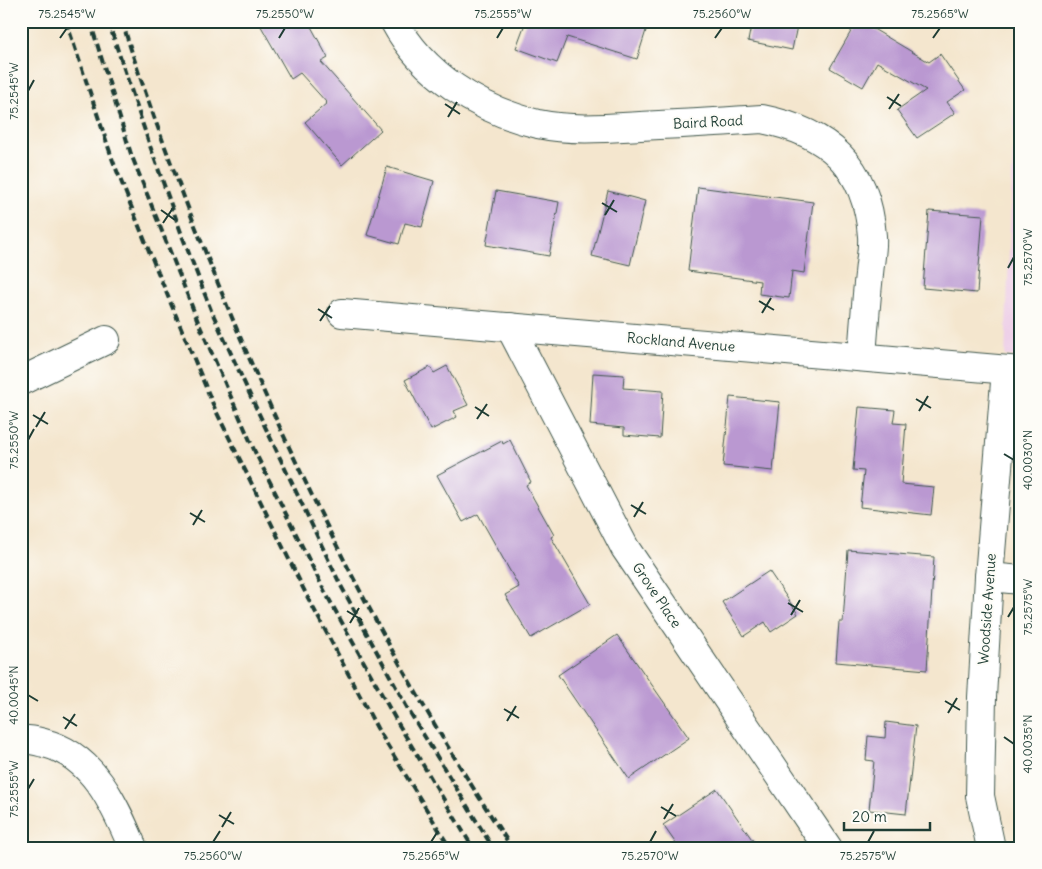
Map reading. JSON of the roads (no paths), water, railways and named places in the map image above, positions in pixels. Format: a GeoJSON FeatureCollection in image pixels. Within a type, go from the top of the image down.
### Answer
{"type":"FeatureCollection","features":[{"type":"Feature","properties":{"kind":"street","name":"Baird Road"},"geometry":{"type":"LineString","coordinates":[[394,21],[402,36],[416,54],[447,82],[482,103],[539,124],[595,128],[762,120],[781,123],[800,130],[836,151],[851,169],[861,188],[868,208],[872,237],[862,357]]}},
{"type":"Feature","properties":{"kind":"street","name":"Rockland Avenue"},"geometry":{"type":"LineString","coordinates":[[342,313],[1014,371]]}},
{"type":"Feature","properties":{"kind":"street","name":"Grove Place"},"geometry":{"type":"LineString","coordinates":[[510,327],[625,548],[828,848]]}},
{"type":"Feature","properties":{"kind":"street"},"geometry":{"type":"LineString","coordinates":[[21,381],[106,340]]}},
{"type":"Feature","properties":{"kind":"street","name":"Woodside Avenue"},"geometry":{"type":"LineString","coordinates":[[991,848],[980,796],[982,698],[989,577],[1014,371]]}},
{"type":"Feature","properties":{"kind":"street"},"geometry":{"type":"LineString","coordinates":[[989,577],[1021,580]]}},
{"type":"Feature","properties":{"kind":"street"},"geometry":{"type":"LineString","coordinates":[[21,740],[28,739],[50,744],[71,753],[86,766],[106,792],[123,823],[133,848]]}},
{"type":"Feature","properties":{"kind":"railway"},"geometry":{"type":"LineString","coordinates":[[66,21],[113,161],[215,409],[307,596],[377,728],[450,848]]}},
{"type":"Feature","properties":{"kind":"railway"},"geometry":{"type":"LineString","coordinates":[[90,21],[131,154],[199,324],[255,452],[325,592],[396,720],[473,848]]}},
{"type":"Feature","properties":{"kind":"railway"},"geometry":{"type":"LineString","coordinates":[[108,21],[183,238],[211,310],[250,395],[340,584],[409,711],[493,848]]}},
{"type":"Feature","properties":{"kind":"railway"},"geometry":{"type":"LineString","coordinates":[[122,21],[161,137],[205,251],[270,406],[305,482],[382,632],[423,705],[512,848]]}}]}
